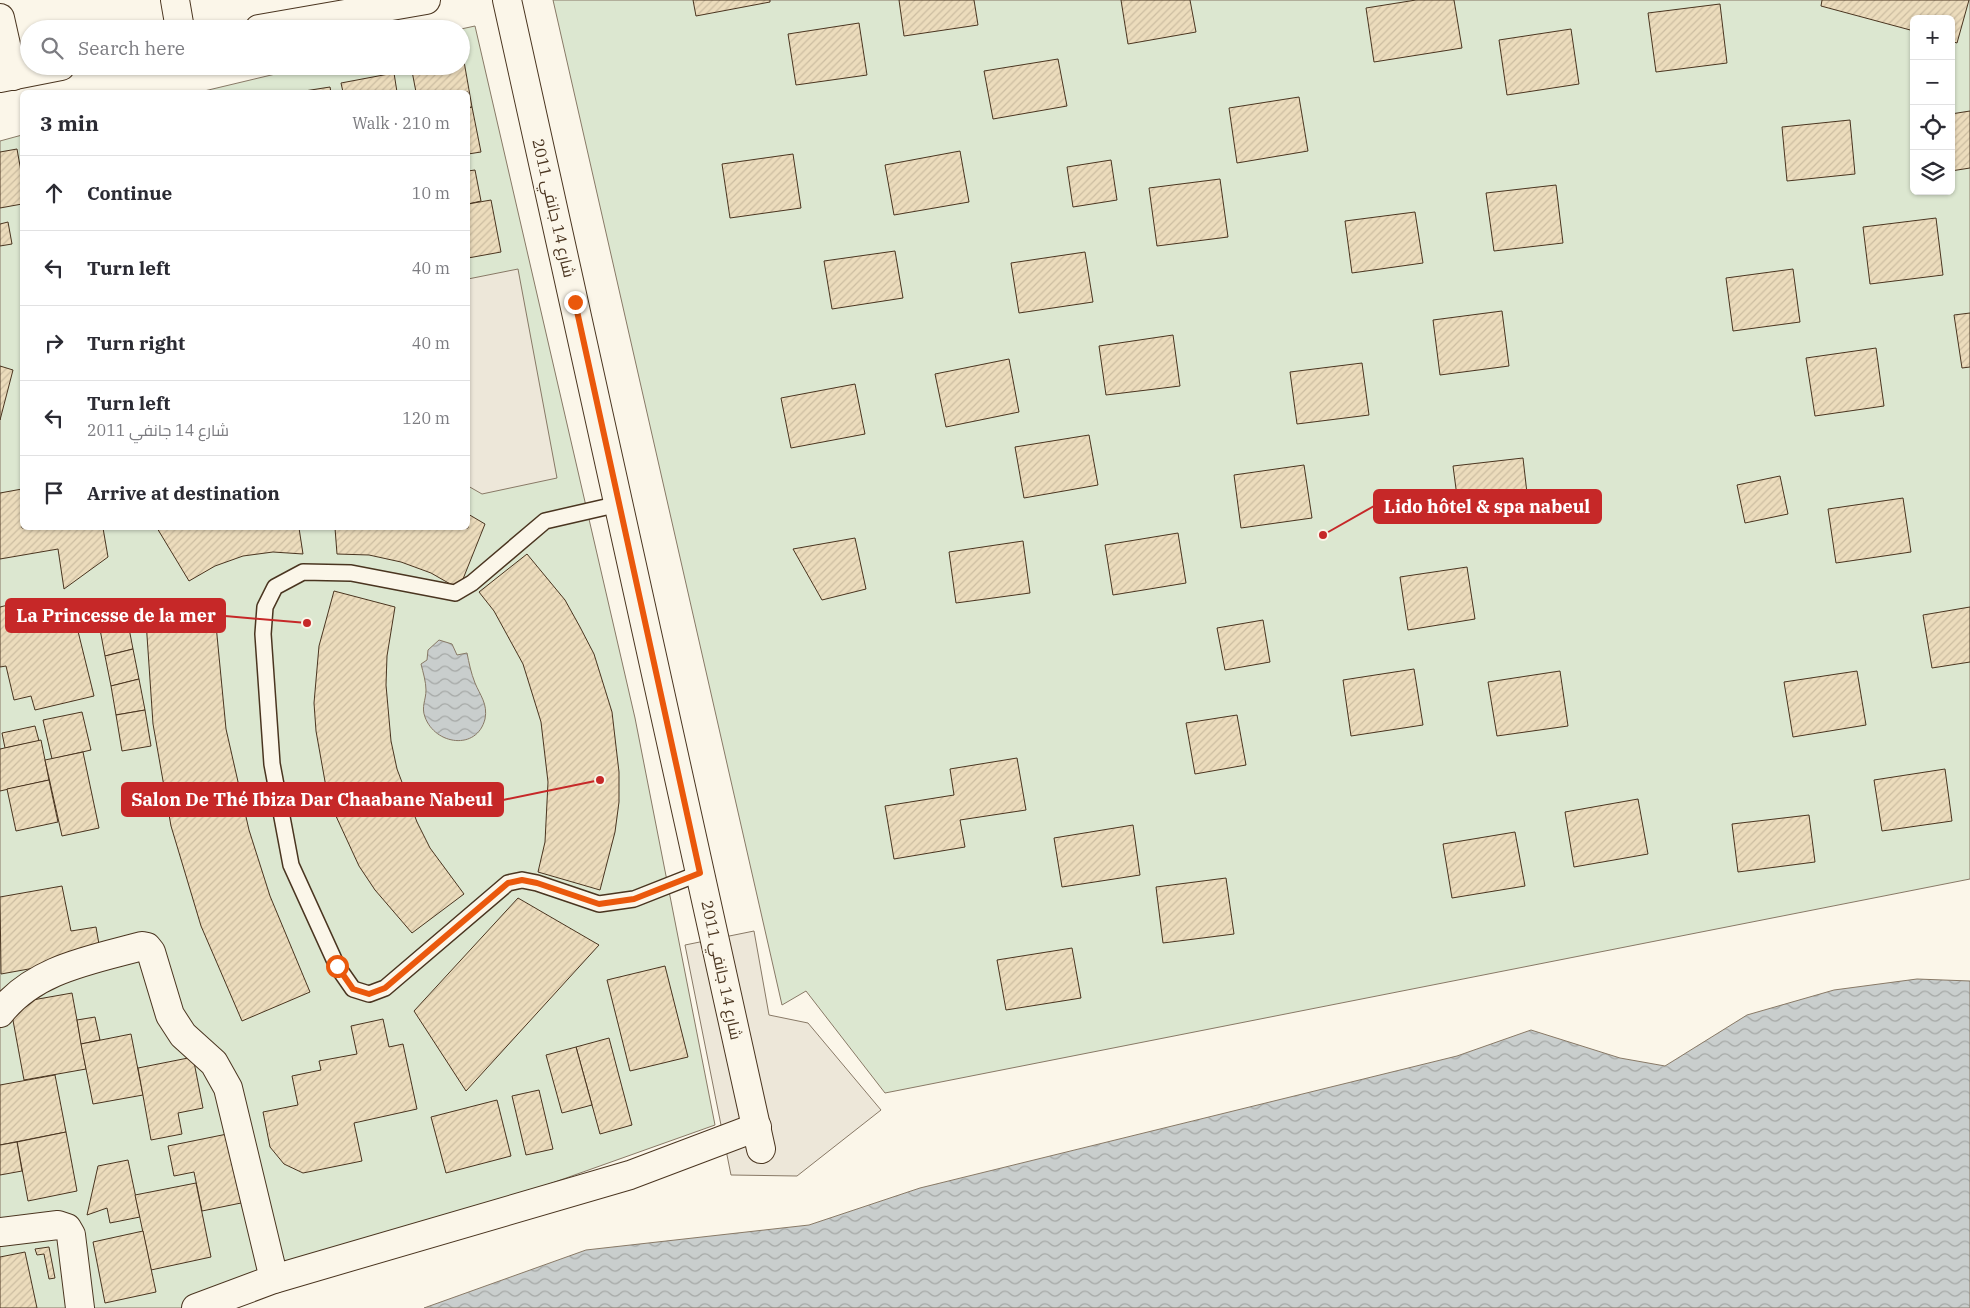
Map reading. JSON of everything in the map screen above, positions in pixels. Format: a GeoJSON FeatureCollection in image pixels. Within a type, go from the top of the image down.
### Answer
{"type":"FeatureCollection","features":[{"type":"Feature","properties":{"kind":"street"},"geometry":{"type":"LineString","coordinates":[[175,0],[178,20]]}},
{"type":"Feature","properties":{"kind":"street"},"geometry":{"type":"LineString","coordinates":[[311,20],[426,0]]}},
{"type":"Feature","properties":{"kind":"street","name":"شارع 14 جانفي 2011"},"geometry":{"type":"LineString","coordinates":[[274,1279],[759,1138],[507,0]]}},
{"type":"Feature","properties":{"kind":"street"},"geometry":{"type":"LineString","coordinates":[[0,18],[6,77],[20,74]]}},
{"type":"Feature","properties":{"kind":"street"},"geometry":{"type":"LineString","coordinates":[[0,1013],[11,999],[32,982],[80,963],[142,946],[147,947],[151,952],[170,1015],[183,1034],[214,1063],[228,1088],[274,1279],[196,1308]]}},
{"type":"Feature","properties":{"kind":"street"},"geometry":{"type":"LineString","coordinates":[[0,1232],[58,1225],[67,1228],[71,1235],[80,1308]]}},
{"type":"Feature","properties":{"kind":"lane"},"geometry":{"type":"LineString","coordinates":[[619,504],[546,521],[472,583],[455,593],[351,573],[303,572],[275,587],[265,607],[263,634],[272,764],[291,865],[337,966],[353,989],[369,994],[385,988],[508,883],[522,880],[537,883],[599,904],[634,899],[700,873]]}},
{"type":"Feature","properties":{"kind":"green space"},"geometry":{"type":"Polygon","coordinates":[[[553,0],[1970,0],[1970,879],[885,1093],[806,991],[782,1005],[553,0]]]}},
{"type":"Feature","properties":{"kind":"green space"},"geometry":{"type":"Polygon","coordinates":[[[475,26],[635,718],[715,1125],[201,1308],[0,1308],[0,141],[20,136],[20,530],[470,530],[470,90],[208,90],[271,75],[470,75],[470,27],[475,26]]]}},
{"type":"Feature","properties":{"kind":"shaded area"},"geometry":{"type":"Polygon","coordinates":[[[518,269],[557,478],[482,494],[470,487],[470,279],[518,269]]]}},
{"type":"Feature","properties":{"kind":"shaded area"},"geometry":{"type":"Polygon","coordinates":[[[754,931],[769,1015],[808,1023],[881,1110],[797,1176],[731,1175],[685,945],[754,931]]]}},
{"type":"Feature","properties":{"kind":"water"},"geometry":{"type":"Polygon","coordinates":[[[439,640],[452,644],[457,655],[467,653],[470,668],[484,704],[486,714],[481,729],[474,736],[465,740],[456,741],[437,734],[425,717],[426,687],[421,664],[427,660],[428,650],[439,640]]]}},
{"type":"Feature","properties":{"kind":"water"},"geometry":{"type":"Polygon","coordinates":[[[1917,979],[1970,981],[1970,1308],[424,1308],[586,1250],[809,1225],[920,1188],[1457,1056],[1531,1030],[1620,1058],[1665,1066],[1747,1015],[1834,990],[1917,979]]]}},
{"type":"Feature","properties":{"kind":"building"},"geometry":{"type":"Polygon","coordinates":[[[693,0],[770,0],[770,2],[696,16],[693,0]]]}},
{"type":"Feature","properties":{"kind":"building"},"geometry":{"type":"Polygon","coordinates":[[[899,0],[974,0],[978,25],[904,36],[899,0]]]}},
{"type":"Feature","properties":{"kind":"building"},"geometry":{"type":"Polygon","coordinates":[[[1121,0],[1190,0],[1196,32],[1128,44],[1121,0]]]}},
{"type":"Feature","properties":{"kind":"building"},"geometry":{"type":"Polygon","coordinates":[[[1416,0],[1454,0],[1462,48],[1374,62],[1366,8],[1416,0]]]}},
{"type":"Feature","properties":{"kind":"building"},"geometry":{"type":"Polygon","coordinates":[[[1822,0],[1969,0],[1957,43],[1955,42],[1955,15],[1910,15],[1910,30],[1821,6],[1822,0]]]}},
{"type":"Feature","properties":{"kind":"building"},"geometry":{"type":"Polygon","coordinates":[[[1720,4],[1727,63],[1656,72],[1648,13],[1720,4]]]}},
{"type":"Feature","properties":{"kind":"building"},"geometry":{"type":"Polygon","coordinates":[[[859,23],[867,75],[796,85],[788,34],[859,23]]]}},
{"type":"Feature","properties":{"kind":"building"},"geometry":{"type":"Polygon","coordinates":[[[1571,29],[1579,84],[1507,95],[1499,40],[1571,29]]]}},
{"type":"Feature","properties":{"kind":"building"},"geometry":{"type":"Polygon","coordinates":[[[1058,59],[1067,106],[993,119],[984,71],[1058,59]]]}},
{"type":"Feature","properties":{"kind":"building"},"geometry":{"type":"Polygon","coordinates":[[[383,75],[394,75],[397,90],[343,90],[341,83],[383,75]]]}},
{"type":"Feature","properties":{"kind":"building"},"geometry":{"type":"Polygon","coordinates":[[[413,75],[466,75],[469,90],[416,90],[413,75]]]}},
{"type":"Feature","properties":{"kind":"building"},"geometry":{"type":"Polygon","coordinates":[[[330,87],[331,90],[311,90],[330,87]]]}},
{"type":"Feature","properties":{"kind":"building"},"geometry":{"type":"Polygon","coordinates":[[[1299,97],[1308,151],[1237,163],[1229,108],[1299,97]]]}},
{"type":"Feature","properties":{"kind":"building"},"geometry":{"type":"Polygon","coordinates":[[[472,107],[481,152],[470,154],[470,108],[472,107]]]}},
{"type":"Feature","properties":{"kind":"building"},"geometry":{"type":"Polygon","coordinates":[[[1970,111],[1970,168],[1955,170],[1955,150],[1955,113],[1970,111]]]}},
{"type":"Feature","properties":{"kind":"building"},"geometry":{"type":"Polygon","coordinates":[[[1850,120],[1855,174],[1787,181],[1782,127],[1850,120]]]}},
{"type":"Feature","properties":{"kind":"building"},"geometry":{"type":"Polygon","coordinates":[[[17,149],[20,166],[20,204],[0,208],[0,152],[17,149]]]}},
{"type":"Feature","properties":{"kind":"building"},"geometry":{"type":"Polygon","coordinates":[[[960,151],[969,202],[894,215],[885,165],[960,151]]]}},
{"type":"Feature","properties":{"kind":"building"},"geometry":{"type":"Polygon","coordinates":[[[793,154],[801,208],[730,218],[722,164],[793,154]]]}},
{"type":"Feature","properties":{"kind":"building"},"geometry":{"type":"Polygon","coordinates":[[[1111,160],[1117,200],[1073,207],[1067,167],[1111,160]]]}},
{"type":"Feature","properties":{"kind":"building"},"geometry":{"type":"Polygon","coordinates":[[[475,170],[481,201],[470,204],[470,171],[475,170]]]}},
{"type":"Feature","properties":{"kind":"building"},"geometry":{"type":"Polygon","coordinates":[[[1220,179],[1228,237],[1157,246],[1149,188],[1220,179]]]}},
{"type":"Feature","properties":{"kind":"building"},"geometry":{"type":"Polygon","coordinates":[[[1556,185],[1563,243],[1494,251],[1486,193],[1556,185]]]}},
{"type":"Feature","properties":{"kind":"building"},"geometry":{"type":"Polygon","coordinates":[[[491,200],[501,252],[470,258],[470,204],[491,200]]]}},
{"type":"Feature","properties":{"kind":"building"},"geometry":{"type":"Polygon","coordinates":[[[1415,212],[1423,263],[1352,273],[1345,221],[1415,212]]]}},
{"type":"Feature","properties":{"kind":"building"},"geometry":{"type":"Polygon","coordinates":[[[1936,218],[1943,275],[1870,284],[1863,227],[1936,218]]]}},
{"type":"Feature","properties":{"kind":"building"},"geometry":{"type":"Polygon","coordinates":[[[8,222],[12,244],[0,246],[0,224],[8,222]]]}},
{"type":"Feature","properties":{"kind":"building"},"geometry":{"type":"Polygon","coordinates":[[[895,251],[903,298],[832,309],[824,261],[895,251]]]}},
{"type":"Feature","properties":{"kind":"building"},"geometry":{"type":"Polygon","coordinates":[[[1085,252],[1093,302],[1019,313],[1011,263],[1085,252]]]}},
{"type":"Feature","properties":{"kind":"building"},"geometry":{"type":"Polygon","coordinates":[[[1793,269],[1800,322],[1733,331],[1726,278],[1793,269]]]}},
{"type":"Feature","properties":{"kind":"building"},"geometry":{"type":"Polygon","coordinates":[[[1502,311],[1509,366],[1440,375],[1433,320],[1502,311]]]}},
{"type":"Feature","properties":{"kind":"building"},"geometry":{"type":"Polygon","coordinates":[[[1970,313],[1970,367],[1962,368],[1954,315],[1970,313]]]}},
{"type":"Feature","properties":{"kind":"building"},"geometry":{"type":"Polygon","coordinates":[[[1173,335],[1180,386],[1106,395],[1099,346],[1173,335]]]}},
{"type":"Feature","properties":{"kind":"building"},"geometry":{"type":"Polygon","coordinates":[[[1876,348],[1884,406],[1815,416],[1806,358],[1876,348]]]}},
{"type":"Feature","properties":{"kind":"building"},"geometry":{"type":"Polygon","coordinates":[[[1009,359],[1019,412],[946,427],[935,374],[1009,359]]]}},
{"type":"Feature","properties":{"kind":"building"},"geometry":{"type":"Polygon","coordinates":[[[1362,363],[1369,415],[1297,424],[1290,372],[1362,363]]]}},
{"type":"Feature","properties":{"kind":"building"},"geometry":{"type":"Polygon","coordinates":[[[0,366],[13,370],[0,420],[0,366]]]}},
{"type":"Feature","properties":{"kind":"building"},"geometry":{"type":"Polygon","coordinates":[[[855,384],[865,434],[791,448],[781,398],[855,384]]]}},
{"type":"Feature","properties":{"kind":"building"},"geometry":{"type":"Polygon","coordinates":[[[1089,435],[1098,485],[1024,498],[1015,447],[1089,435]]]}},
{"type":"Feature","properties":{"kind":"building"},"geometry":{"type":"Polygon","coordinates":[[[1523,458],[1529,511],[1460,519],[1453,466],[1523,458]]]}},
{"type":"Feature","properties":{"kind":"building"},"geometry":{"type":"Polygon","coordinates":[[[1304,465],[1312,518],[1241,528],[1234,475],[1304,465]]]}},
{"type":"Feature","properties":{"kind":"building"},"geometry":{"type":"Polygon","coordinates":[[[1780,476],[1788,514],[1745,523],[1737,485],[1780,476]]]}},
{"type":"Feature","properties":{"kind":"building"},"geometry":{"type":"Polygon","coordinates":[[[20,489],[20,530],[103,530],[108,557],[64,589],[58,549],[0,559],[0,493],[20,489]]]}},
{"type":"Feature","properties":{"kind":"building"},"geometry":{"type":"Polygon","coordinates":[[[1903,498],[1911,552],[1836,563],[1828,509],[1903,498]]]}},
{"type":"Feature","properties":{"kind":"building"},"geometry":{"type":"Polygon","coordinates":[[[470,515],[485,524],[459,589],[431,573],[401,562],[369,555],[337,554],[335,530],[470,530],[470,515]]]}},
{"type":"Feature","properties":{"kind":"building"},"geometry":{"type":"Polygon","coordinates":[[[158,530],[299,530],[303,554],[273,552],[243,556],[215,566],[189,581],[158,530]]]}},
{"type":"Feature","properties":{"kind":"building"},"geometry":{"type":"Polygon","coordinates":[[[1178,533],[1186,583],[1113,595],[1105,545],[1178,533]]]}},
{"type":"Feature","properties":{"kind":"building"},"geometry":{"type":"Polygon","coordinates":[[[855,538],[866,589],[822,600],[793,549],[855,538]]]}},
{"type":"Feature","properties":{"kind":"building"},"geometry":{"type":"Polygon","coordinates":[[[1023,541],[1030,593],[956,603],[949,552],[1023,541]]]}},
{"type":"Feature","properties":{"kind":"building"},"geometry":{"type":"Polygon","coordinates":[[[527,554],[565,600],[580,627],[594,654],[612,712],[619,772],[619,802],[615,832],[600,890],[538,872],[545,842],[548,782],[541,722],[523,664],[494,611],[479,592],[527,554]]]}},
{"type":"Feature","properties":{"kind":"building"},"geometry":{"type":"Polygon","coordinates":[[[1467,567],[1475,619],[1408,630],[1400,577],[1467,567]]]}},
{"type":"Feature","properties":{"kind":"building"},"geometry":{"type":"Polygon","coordinates":[[[334,591],[395,607],[387,656],[386,685],[391,741],[397,769],[417,822],[430,848],[464,894],[412,933],[375,890],[359,866],[335,814],[326,787],[316,731],[314,703],[319,646],[334,591]]]}},
{"type":"Feature","properties":{"kind":"building"},"geometry":{"type":"Polygon","coordinates":[[[24,601],[29,622],[73,611],[94,696],[35,710],[31,696],[14,700],[6,666],[0,667],[0,607],[24,601]]]}},
{"type":"Feature","properties":{"kind":"building"},"geometry":{"type":"Polygon","coordinates":[[[1970,607],[1970,662],[1932,668],[1923,615],[1970,607]]]}},
{"type":"Feature","properties":{"kind":"building"},"geometry":{"type":"Polygon","coordinates":[[[127,618],[133,649],[105,656],[99,624],[127,618]]]}},
{"type":"Feature","properties":{"kind":"building"},"geometry":{"type":"Polygon","coordinates":[[[1263,620],[1270,662],[1225,670],[1217,628],[1263,620]]]}},
{"type":"Feature","properties":{"kind":"building"},"geometry":{"type":"Polygon","coordinates":[[[146,621],[216,625],[226,729],[249,830],[270,896],[310,992],[242,1021],[201,926],[171,826],[153,724],[146,621]]]}},
{"type":"Feature","properties":{"kind":"building"},"geometry":{"type":"Polygon","coordinates":[[[133,649],[139,679],[111,686],[105,656],[133,649]]]}},
{"type":"Feature","properties":{"kind":"building"},"geometry":{"type":"Polygon","coordinates":[[[1414,669],[1423,725],[1351,736],[1343,680],[1414,669]]]}},
{"type":"Feature","properties":{"kind":"building"},"geometry":{"type":"Polygon","coordinates":[[[1560,671],[1568,726],[1497,736],[1488,682],[1560,671]]]}},
{"type":"Feature","properties":{"kind":"building"},"geometry":{"type":"Polygon","coordinates":[[[1857,671],[1866,725],[1793,737],[1784,682],[1857,671]]]}},
{"type":"Feature","properties":{"kind":"building"},"geometry":{"type":"Polygon","coordinates":[[[139,679],[145,710],[116,715],[111,686],[139,679]]]}},
{"type":"Feature","properties":{"kind":"building"},"geometry":{"type":"Polygon","coordinates":[[[145,710],[151,746],[122,751],[116,715],[145,710]]]}},
{"type":"Feature","properties":{"kind":"building"},"geometry":{"type":"Polygon","coordinates":[[[82,712],[91,750],[52,759],[43,720],[82,712]]]}},
{"type":"Feature","properties":{"kind":"building"},"geometry":{"type":"Polygon","coordinates":[[[1237,715],[1246,765],[1195,774],[1186,723],[1237,715]]]}},
{"type":"Feature","properties":{"kind":"building"},"geometry":{"type":"Polygon","coordinates":[[[35,726],[39,741],[5,748],[2,733],[35,726]]]}},
{"type":"Feature","properties":{"kind":"building"},"geometry":{"type":"Polygon","coordinates":[[[41,740],[49,780],[0,791],[0,749],[41,740]]]}},
{"type":"Feature","properties":{"kind":"building"},"geometry":{"type":"Polygon","coordinates":[[[83,752],[99,828],[62,836],[45,760],[83,752]]]}},
{"type":"Feature","properties":{"kind":"building"},"geometry":{"type":"Polygon","coordinates":[[[1017,758],[1026,810],[960,820],[965,847],[894,859],[885,806],[954,795],[950,769],[1017,758]]]}},
{"type":"Feature","properties":{"kind":"building"},"geometry":{"type":"Polygon","coordinates":[[[1945,769],[1952,821],[1882,831],[1874,780],[1945,769]]]}},
{"type":"Feature","properties":{"kind":"building"},"geometry":{"type":"Polygon","coordinates":[[[49,780],[58,822],[16,831],[7,789],[49,780]]]}},
{"type":"Feature","properties":{"kind":"building"},"geometry":{"type":"Polygon","coordinates":[[[1638,799],[1648,854],[1574,867],[1565,812],[1638,799]]]}},
{"type":"Feature","properties":{"kind":"building"},"geometry":{"type":"Polygon","coordinates":[[[1809,815],[1815,862],[1738,872],[1732,824],[1809,815]]]}},
{"type":"Feature","properties":{"kind":"building"},"geometry":{"type":"Polygon","coordinates":[[[1133,825],[1140,875],[1062,887],[1054,838],[1133,825]]]}},
{"type":"Feature","properties":{"kind":"building"},"geometry":{"type":"Polygon","coordinates":[[[1515,832],[1525,886],[1452,898],[1443,844],[1515,832]]]}},
{"type":"Feature","properties":{"kind":"building"},"geometry":{"type":"Polygon","coordinates":[[[1226,878],[1234,934],[1163,943],[1156,887],[1226,878]]]}},
{"type":"Feature","properties":{"kind":"building"},"geometry":{"type":"Polygon","coordinates":[[[62,886],[71,931],[96,927],[101,956],[1,974],[0,897],[62,886]]]}},
{"type":"Feature","properties":{"kind":"building"},"geometry":{"type":"Polygon","coordinates":[[[518,898],[599,945],[466,1091],[414,1011],[518,898]]]}},
{"type":"Feature","properties":{"kind":"building"},"geometry":{"type":"Polygon","coordinates":[[[1072,948],[1081,998],[1006,1010],[997,960],[1072,948]]]}},
{"type":"Feature","properties":{"kind":"building"},"geometry":{"type":"Polygon","coordinates":[[[665,966],[688,1057],[630,1071],[607,980],[665,966]]]}},
{"type":"Feature","properties":{"kind":"building"},"geometry":{"type":"Polygon","coordinates":[[[72,993],[86,1069],[24,1080],[10,1004],[72,993]]]}},
{"type":"Feature","properties":{"kind":"building"},"geometry":{"type":"Polygon","coordinates":[[[95,1017],[100,1040],[81,1044],[77,1020],[95,1017]]]}},
{"type":"Feature","properties":{"kind":"building"},"geometry":{"type":"Polygon","coordinates":[[[383,1019],[389,1047],[403,1044],[417,1109],[354,1123],[362,1161],[303,1173],[284,1164],[270,1147],[263,1112],[298,1105],[292,1076],[321,1070],[319,1061],[357,1054],[351,1026],[383,1019]]]}},
{"type":"Feature","properties":{"kind":"building"},"geometry":{"type":"Polygon","coordinates":[[[131,1034],[143,1095],[93,1104],[81,1044],[131,1034]]]}},
{"type":"Feature","properties":{"kind":"building"},"geometry":{"type":"Polygon","coordinates":[[[609,1038],[632,1125],[600,1134],[576,1047],[609,1038]]]}},
{"type":"Feature","properties":{"kind":"building"},"geometry":{"type":"Polygon","coordinates":[[[576,1047],[592,1105],[562,1113],[546,1055],[576,1047]]]}},
{"type":"Feature","properties":{"kind":"building"},"geometry":{"type":"Polygon","coordinates":[[[193,1057],[203,1108],[178,1113],[182,1134],[151,1140],[138,1068],[193,1057]]]}},
{"type":"Feature","properties":{"kind":"building"},"geometry":{"type":"Polygon","coordinates":[[[55,1075],[66,1132],[0,1145],[0,1085],[55,1075]]]}},
{"type":"Feature","properties":{"kind":"building"},"geometry":{"type":"Polygon","coordinates":[[[539,1090],[553,1149],[526,1155],[512,1096],[539,1090]]]}},
{"type":"Feature","properties":{"kind":"building"},"geometry":{"type":"Polygon","coordinates":[[[497,1100],[511,1156],[446,1173],[431,1117],[497,1100]]]}},
{"type":"Feature","properties":{"kind":"building"},"geometry":{"type":"Polygon","coordinates":[[[66,1132],[77,1191],[28,1201],[17,1142],[66,1132]]]}},
{"type":"Feature","properties":{"kind":"building"},"geometry":{"type":"Polygon","coordinates":[[[232,1133],[246,1202],[202,1211],[194,1172],[174,1176],[168,1146],[232,1133]]]}},
{"type":"Feature","properties":{"kind":"building"},"geometry":{"type":"Polygon","coordinates":[[[17,1142],[22,1171],[0,1175],[0,1145],[17,1142]]]}},
{"type":"Feature","properties":{"kind":"building"},"geometry":{"type":"Polygon","coordinates":[[[128,1160],[140,1217],[110,1223],[107,1208],[87,1215],[98,1166],[128,1160]]]}},
{"type":"Feature","properties":{"kind":"building"},"geometry":{"type":"Polygon","coordinates":[[[196,1183],[211,1257],[151,1270],[135,1195],[196,1183]]]}},
{"type":"Feature","properties":{"kind":"building"},"geometry":{"type":"Polygon","coordinates":[[[143,1231],[156,1292],[105,1303],[93,1242],[143,1231]]]}},
{"type":"Feature","properties":{"kind":"building"},"geometry":{"type":"Polygon","coordinates":[[[49,1247],[55,1278],[49,1279],[44,1254],[37,1255],[35,1249],[49,1247]]]}},
{"type":"Feature","properties":{"kind":"building"},"geometry":{"type":"Polygon","coordinates":[[[25,1252],[37,1308],[0,1308],[0,1257],[25,1252]]]}},
{"type":"Feature","properties":{"kind":"place","name":"Lido hôtel & spa nabeul"},"geometry":{"type":"Point","coordinates":[1323,535]}},
{"type":"Feature","properties":{"kind":"place","name":"La Princesse de la mer"},"geometry":{"type":"Point","coordinates":[307,623]}},
{"type":"Feature","properties":{"kind":"place","name":"Salon De Thé Ibiza Dar Chaabane Nabeul"},"geometry":{"type":"Point","coordinates":[600,780]}},
{"type":"Feature","properties":{"kind":"route"},"geometry":{"type":"LineString","coordinates":[[337,966],[353,989],[369,994],[385,988],[508,883],[522,880],[537,883],[599,904],[634,899],[700,873],[575,302]]}}]}
